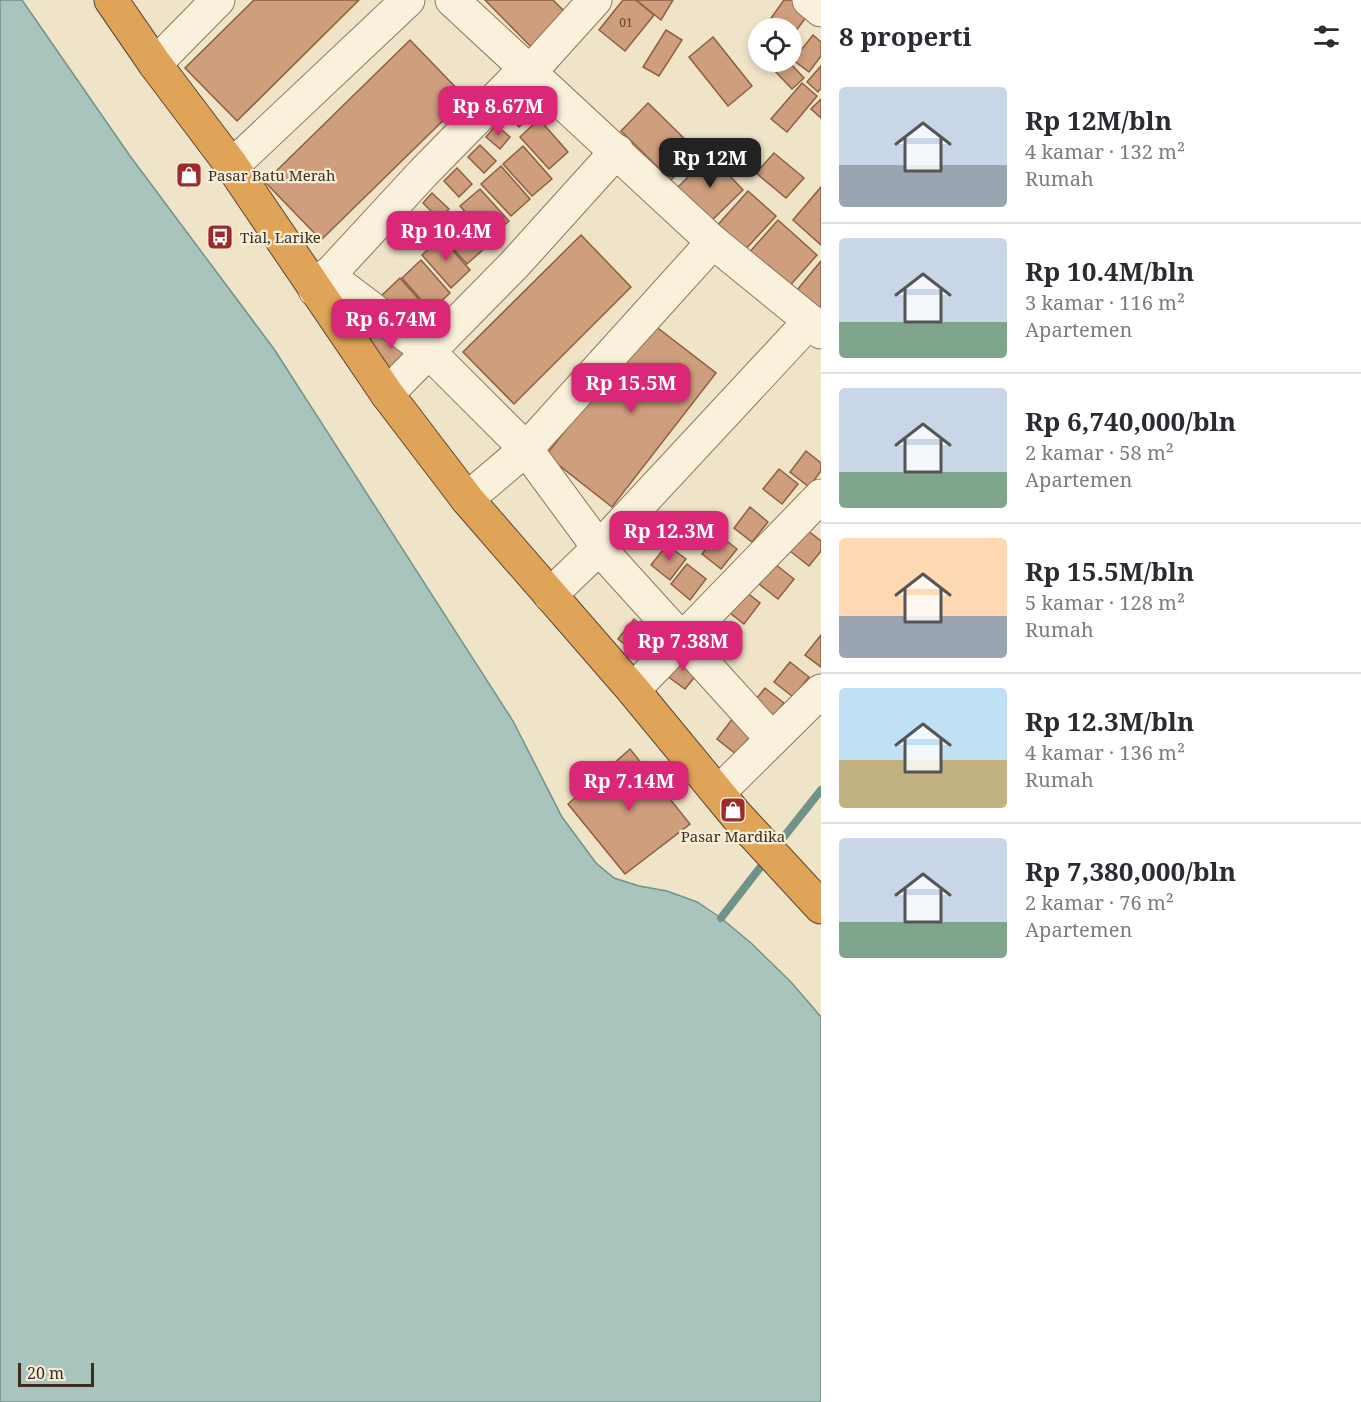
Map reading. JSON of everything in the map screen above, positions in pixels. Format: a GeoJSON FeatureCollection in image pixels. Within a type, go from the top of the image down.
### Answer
{"type":"FeatureCollection","features":[{"type":"Feature","properties":{"kind":"highway"},"geometry":{"type":"LineString","coordinates":[[111,0],[155,64],[321,283],[387,394],[467,499],[633,690],[727,804],[812,893]]}},
{"type":"Feature","properties":{"kind":"street"},"geometry":{"type":"LineString","coordinates":[[155,64],[218,0]]}},
{"type":"Feature","properties":{"kind":"street"},"geometry":{"type":"LineString","coordinates":[[232,166],[408,0]]}},
{"type":"Feature","properties":{"kind":"street"},"geometry":{"type":"LineString","coordinates":[[452,0],[712,242],[816,327],[550,595]]}},
{"type":"Feature","properties":{"kind":"street"},"geometry":{"type":"LineString","coordinates":[[594,0],[528,70],[423,172],[321,283],[429,352],[526,449],[598,548],[772,739]]}},
{"type":"Feature","properties":{"kind":"street"},"geometry":{"type":"LineString","coordinates":[[809,0],[821,10]]}},
{"type":"Feature","properties":{"kind":"street"},"geometry":{"type":"LineString","coordinates":[[387,394],[514,265],[617,152]]}},
{"type":"Feature","properties":{"kind":"street"},"geometry":{"type":"LineString","coordinates":[[467,499],[526,449],[712,242]]}},
{"type":"Feature","properties":{"kind":"street"},"geometry":{"type":"LineString","coordinates":[[633,690],[821,496]]}},
{"type":"Feature","properties":{"kind":"street"},"geometry":{"type":"LineString","coordinates":[[727,804],[772,739],[821,691]]}},
{"type":"Feature","properties":{"kind":"water"},"geometry":{"type":"Polygon","coordinates":[[[0,0],[22,0],[130,156],[274,349],[513,721],[562,817],[596,863],[614,878],[639,886],[667,891],[697,902],[721,918],[791,982],[821,1017],[821,1402],[0,1402],[0,0]]]}},
{"type":"Feature","properties":{"kind":"building"},"geometry":{"type":"Polygon","coordinates":[[[254,0],[359,0],[237,121],[185,68],[254,0]]]}},
{"type":"Feature","properties":{"kind":"building"},"geometry":{"type":"Polygon","coordinates":[[[485,0],[553,0],[571,18],[537,53],[485,0]]]}},
{"type":"Feature","properties":{"kind":"building"},"geometry":{"type":"Polygon","coordinates":[[[623,0],[636,0],[654,15],[625,51],[599,30],[623,0]]]}},
{"type":"Feature","properties":{"kind":"building"},"geometry":{"type":"Polygon","coordinates":[[[636,0],[673,0],[661,20],[636,0]]]}},
{"type":"Feature","properties":{"kind":"building"},"geometry":{"type":"Polygon","coordinates":[[[784,0],[801,0],[813,8],[802,23],[802,18],[771,18],[784,0]]]}},
{"type":"Feature","properties":{"kind":"building"},"geometry":{"type":"Polygon","coordinates":[[[666,30],[682,40],[659,76],[643,67],[666,30]]]}},
{"type":"Feature","properties":{"kind":"building"},"geometry":{"type":"Polygon","coordinates":[[[813,35],[821,42],[821,56],[809,72],[802,67],[802,49],[813,35]]]}},
{"type":"Feature","properties":{"kind":"building"},"geometry":{"type":"Polygon","coordinates":[[[713,37],[752,86],[728,106],[689,57],[713,37]]]}},
{"type":"Feature","properties":{"kind":"building"},"geometry":{"type":"Polygon","coordinates":[[[410,40],[466,98],[321,240],[265,182],[410,40]]]}},
{"type":"Feature","properties":{"kind":"building"},"geometry":{"type":"Polygon","coordinates":[[[821,66],[821,88],[818,92],[807,82],[821,66]]]}},
{"type":"Feature","properties":{"kind":"building"},"geometry":{"type":"Polygon","coordinates":[[[776,72],[798,72],[804,78],[792,89],[776,72]]]}},
{"type":"Feature","properties":{"kind":"building"},"geometry":{"type":"Polygon","coordinates":[[[802,83],[817,96],[787,132],[771,119],[802,83]]]}},
{"type":"Feature","properties":{"kind":"building"},"geometry":{"type":"Polygon","coordinates":[[[520,99],[534,114],[519,127],[506,111],[520,99]]]}},
{"type":"Feature","properties":{"kind":"building"},"geometry":{"type":"Polygon","coordinates":[[[821,99],[821,118],[811,109],[821,99]]]}},
{"type":"Feature","properties":{"kind":"building"},"geometry":{"type":"Polygon","coordinates":[[[648,103],[698,152],[671,180],[621,131],[648,103]]]}},
{"type":"Feature","properties":{"kind":"building"},"geometry":{"type":"Polygon","coordinates":[[[539,119],[568,152],[549,169],[520,137],[539,119]]]}},
{"type":"Feature","properties":{"kind":"building"},"geometry":{"type":"Polygon","coordinates":[[[496,125],[510,137],[500,149],[486,137],[496,125]]]}},
{"type":"Feature","properties":{"kind":"building"},"geometry":{"type":"Polygon","coordinates":[[[480,145],[496,161],[484,173],[468,157],[480,145]]]}},
{"type":"Feature","properties":{"kind":"building"},"geometry":{"type":"Polygon","coordinates":[[[523,146],[552,179],[532,196],[503,164],[523,146]]]}},
{"type":"Feature","properties":{"kind":"building"},"geometry":{"type":"Polygon","coordinates":[[[774,153],[804,178],[786,198],[756,173],[774,153]]]}},
{"type":"Feature","properties":{"kind":"building"},"geometry":{"type":"Polygon","coordinates":[[[710,155],[743,190],[709,223],[676,189],[710,155]]]}},
{"type":"Feature","properties":{"kind":"building"},"geometry":{"type":"Polygon","coordinates":[[[501,166],[530,199],[511,216],[481,184],[501,166]]]}},
{"type":"Feature","properties":{"kind":"building"},"geometry":{"type":"Polygon","coordinates":[[[457,168],[472,184],[459,197],[444,181],[457,168]]]}},
{"type":"Feature","properties":{"kind":"building"},"geometry":{"type":"Polygon","coordinates":[[[821,187],[821,245],[793,220],[821,187]]]}},
{"type":"Feature","properties":{"kind":"building"},"geometry":{"type":"Polygon","coordinates":[[[480,189],[509,221],[490,239],[460,206],[480,189]]]}},
{"type":"Feature","properties":{"kind":"building"},"geometry":{"type":"Polygon","coordinates":[[[748,191],[776,216],[743,252],[715,228],[748,191]]]}},
{"type":"Feature","properties":{"kind":"building"},"geometry":{"type":"Polygon","coordinates":[[[432,193],[449,209],[439,219],[423,203],[432,193]]]}},
{"type":"Feature","properties":{"kind":"building"},"geometry":{"type":"Polygon","coordinates":[[[457,214],[486,247],[467,264],[437,231],[457,214]]]}},
{"type":"Feature","properties":{"kind":"building"},"geometry":{"type":"Polygon","coordinates":[[[778,220],[817,255],[786,290],[747,255],[778,220]]]}},
{"type":"Feature","properties":{"kind":"building"},"geometry":{"type":"Polygon","coordinates":[[[581,235],[631,287],[514,404],[463,352],[581,235]]]}},
{"type":"Feature","properties":{"kind":"building"},"geometry":{"type":"Polygon","coordinates":[[[441,237],[470,270],[451,288],[422,255],[441,237]]]}},
{"type":"Feature","properties":{"kind":"building"},"geometry":{"type":"Polygon","coordinates":[[[421,260],[450,293],[431,311],[402,278],[421,260]]]}},
{"type":"Feature","properties":{"kind":"building"},"geometry":{"type":"Polygon","coordinates":[[[821,261],[821,317],[793,295],[821,261]]]}},
{"type":"Feature","properties":{"kind":"building"},"geometry":{"type":"Polygon","coordinates":[[[400,278],[429,311],[410,328],[381,296],[400,278]]]}},
{"type":"Feature","properties":{"kind":"building"},"geometry":{"type":"Polygon","coordinates":[[[650,322],[716,373],[612,507],[546,455],[650,322]]]}},
{"type":"Feature","properties":{"kind":"building"},"geometry":{"type":"Polygon","coordinates":[[[386,324],[415,357],[396,375],[367,342],[386,324]]]}},
{"type":"Feature","properties":{"kind":"building"},"geometry":{"type":"Polygon","coordinates":[[[806,451],[821,463],[821,471],[809,487],[790,472],[806,451]]]}},
{"type":"Feature","properties":{"kind":"building"},"geometry":{"type":"Polygon","coordinates":[[[779,469],[798,484],[782,504],[763,489],[779,469]]]}},
{"type":"Feature","properties":{"kind":"building"},"geometry":{"type":"Polygon","coordinates":[[[750,507],[768,522],[752,542],[734,528],[750,507]]]}},
{"type":"Feature","properties":{"kind":"building"},"geometry":{"type":"Polygon","coordinates":[[[807,530],[821,541],[821,551],[809,566],[790,551],[807,530]]]}},
{"type":"Feature","properties":{"kind":"building"},"geometry":{"type":"Polygon","coordinates":[[[718,534],[737,549],[721,569],[702,554],[718,534]]]}},
{"type":"Feature","properties":{"kind":"building"},"geometry":{"type":"Polygon","coordinates":[[[667,545],[686,559],[670,580],[651,565],[667,545]]]}},
{"type":"Feature","properties":{"kind":"building"},"geometry":{"type":"Polygon","coordinates":[[[687,564],[706,579],[690,600],[671,584],[687,564]]]}},
{"type":"Feature","properties":{"kind":"building"},"geometry":{"type":"Polygon","coordinates":[[[775,564],[794,579],[778,599],[759,584],[775,564]]]}},
{"type":"Feature","properties":{"kind":"building"},"geometry":{"type":"Polygon","coordinates":[[[741,588],[760,603],[744,624],[725,609],[741,588]]]}},
{"type":"Feature","properties":{"kind":"building"},"geometry":{"type":"Polygon","coordinates":[[[634,619],[653,634],[637,654],[618,639],[634,619]]]}},
{"type":"Feature","properties":{"kind":"building"},"geometry":{"type":"Polygon","coordinates":[[[712,620],[730,635],[714,655],[696,640],[712,620]]]}},
{"type":"Feature","properties":{"kind":"building"},"geometry":{"type":"Polygon","coordinates":[[[821,635],[821,667],[805,655],[821,635]]]}},
{"type":"Feature","properties":{"kind":"building"},"geometry":{"type":"Polygon","coordinates":[[[682,654],[701,669],[685,689],[666,675],[682,654]]]}},
{"type":"Feature","properties":{"kind":"building"},"geometry":{"type":"Polygon","coordinates":[[[790,662],[809,677],[793,697],[774,682],[790,662]]]}},
{"type":"Feature","properties":{"kind":"building"},"geometry":{"type":"Polygon","coordinates":[[[765,688],[784,703],[768,723],[749,708],[765,688]]]}},
{"type":"Feature","properties":{"kind":"building"},"geometry":{"type":"Polygon","coordinates":[[[733,718],[752,734],[736,754],[717,739],[733,718]]]}},
{"type":"Feature","properties":{"kind":"building"},"geometry":{"type":"Polygon","coordinates":[[[630,749],[690,824],[625,874],[568,804],[630,749]]]}},
{"type":"Feature","properties":{"kind":"waterway"},"geometry":{"type":"LineString","coordinates":[[775,848],[821,790]]}},
{"type":"Feature","properties":{"kind":"waterway"},"geometry":{"type":"LineString","coordinates":[[721,918],[766,860]]}},
{"type":"Feature","properties":{"kind":"place","name":"Pasar Batu Merah"},"geometry":{"type":"Point","coordinates":[189,175]}},
{"type":"Feature","properties":{"kind":"place","name":"Tial, Larike"},"geometry":{"type":"Point","coordinates":[220,237]}},
{"type":"Feature","properties":{"kind":"place","name":"Pasar Mardika"},"geometry":{"type":"Point","coordinates":[733,810]}}]}
